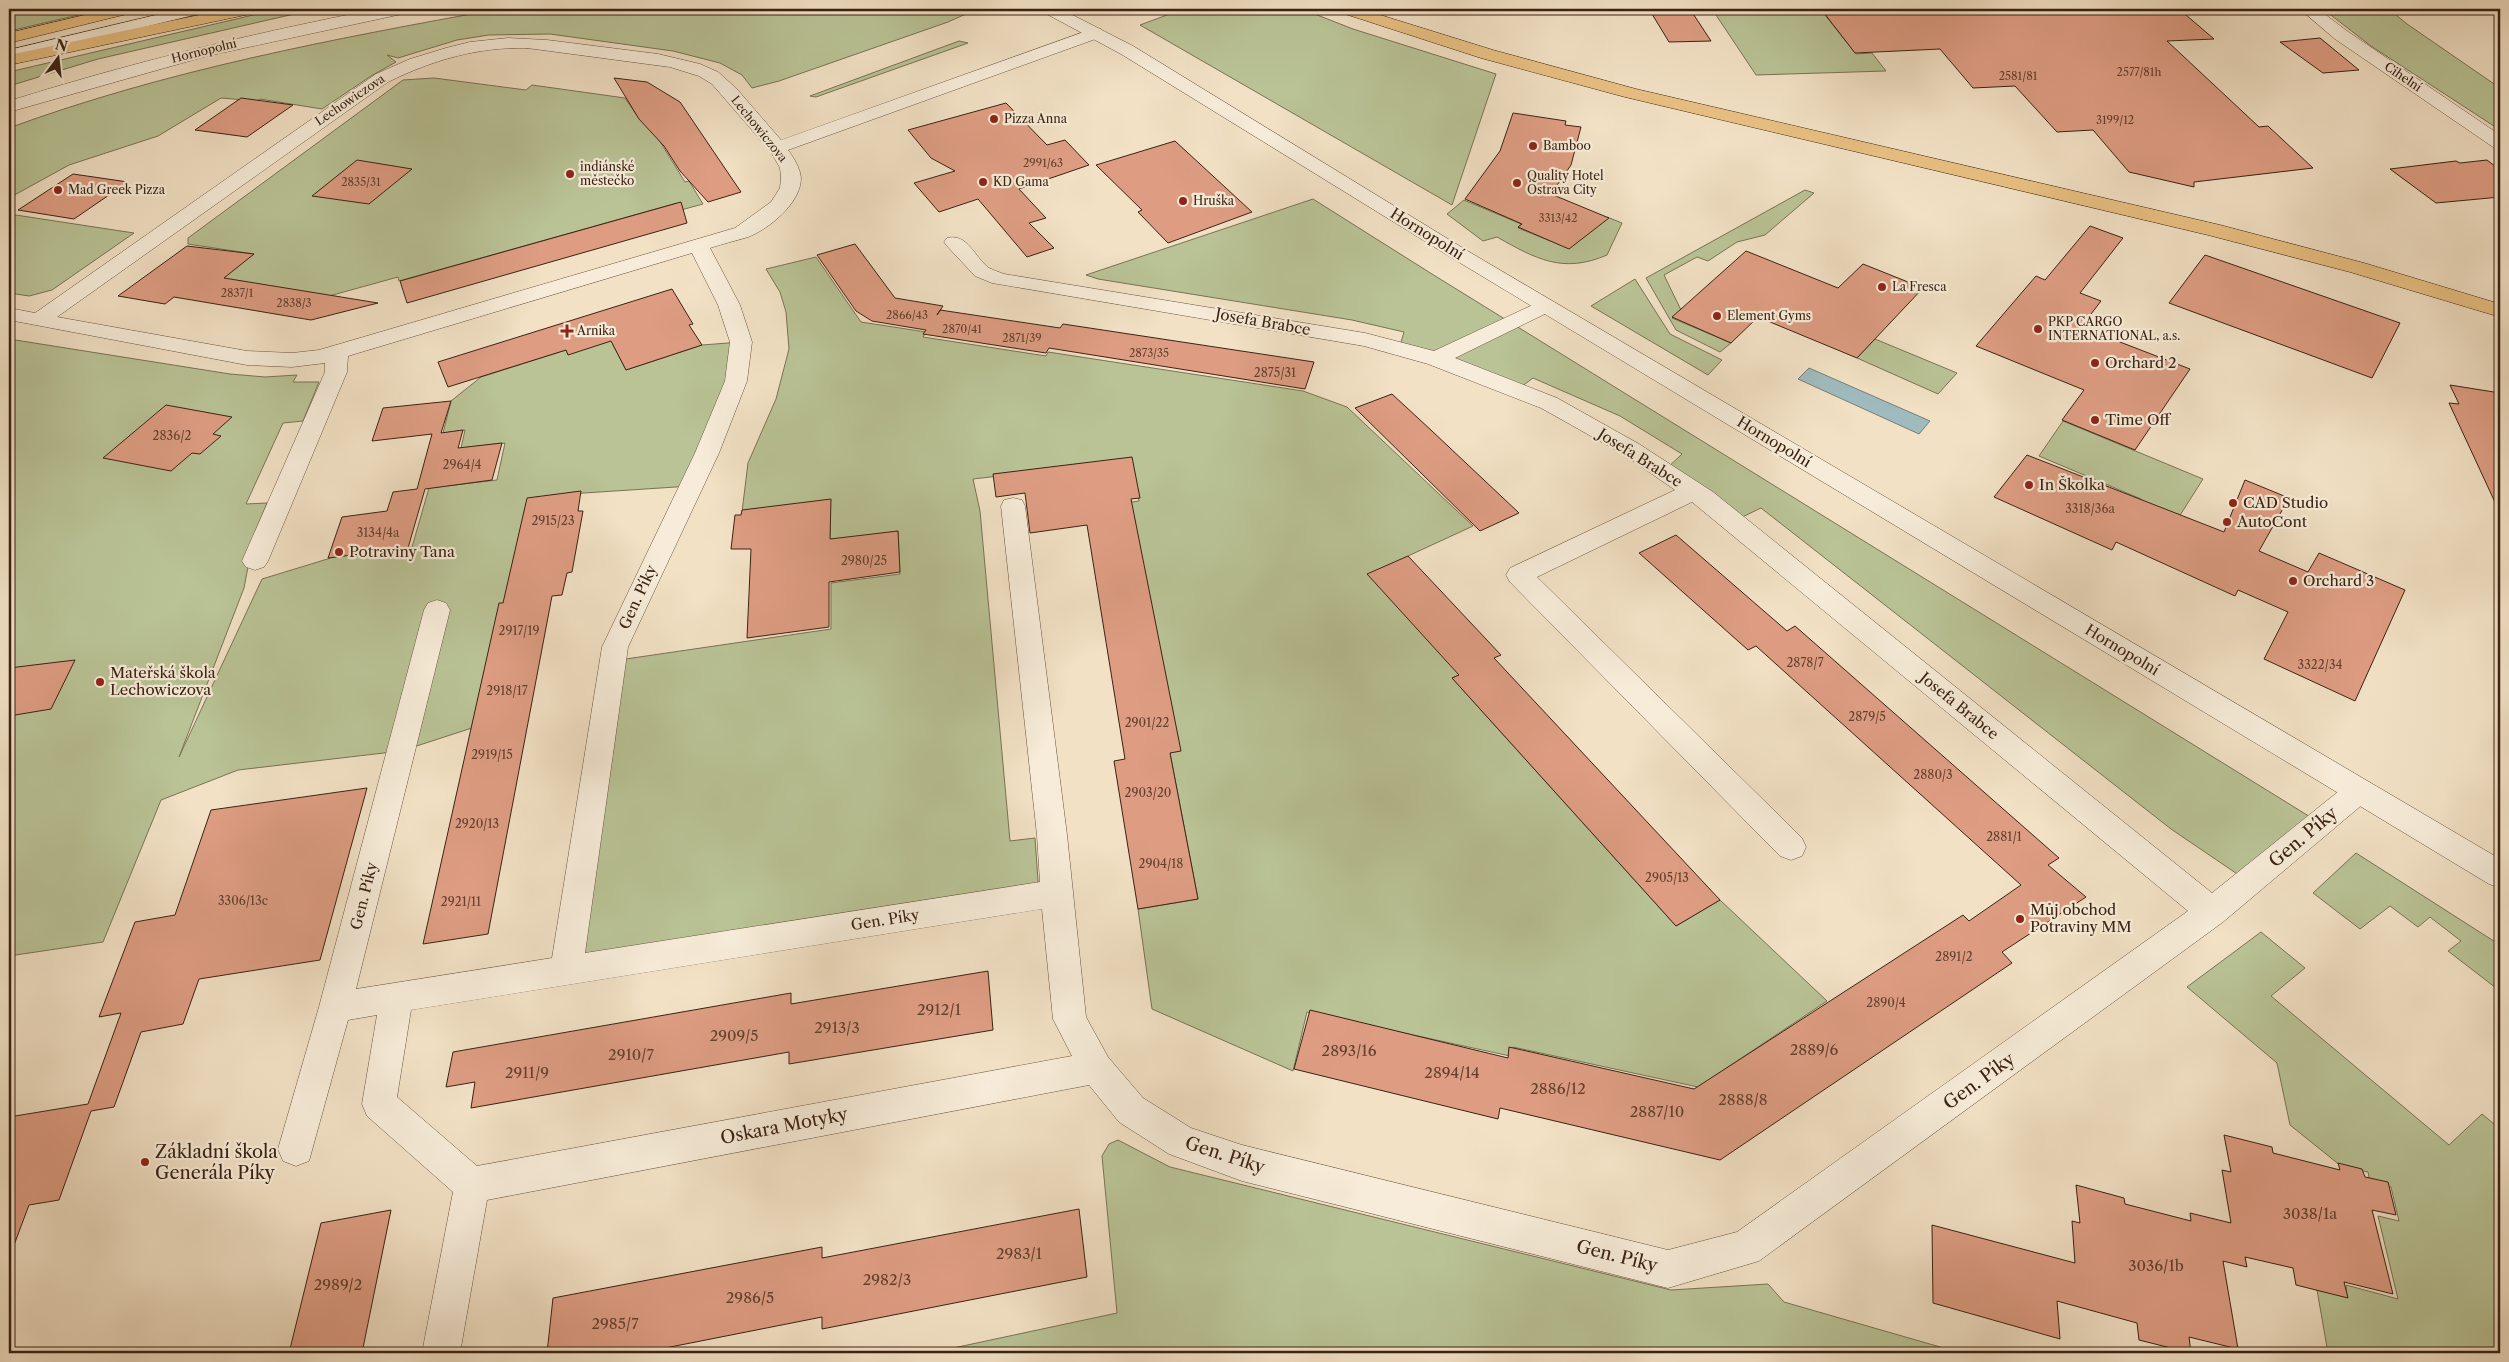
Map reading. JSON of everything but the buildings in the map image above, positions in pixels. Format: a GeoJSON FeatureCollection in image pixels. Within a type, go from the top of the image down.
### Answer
{"type":"FeatureCollection","features":[{"type":"Feature","properties":{"kind":"highway"},"geometry":{"type":"LineString","coordinates":[[9,38],[129,9]]}},
{"type":"Feature","properties":{"kind":"highway"},"geometry":{"type":"LineString","coordinates":[[9,60],[250,9]]}},
{"type":"Feature","properties":{"kind":"highway"},"geometry":{"type":"LineString","coordinates":[[1345,9],[1557,75],[2296,250],[2500,311]]}},
{"type":"Feature","properties":{"kind":"highway"},"geometry":{"type":"LineString","coordinates":[[1392,9],[1573,64],[2232,216]]}},
{"type":"Feature","properties":{"kind":"street"},"geometry":{"type":"LineString","coordinates":[[9,43],[154,9]]}},
{"type":"Feature","properties":{"kind":"street"},"geometry":{"type":"LineString","coordinates":[[9,55],[200,9]]}},
{"type":"Feature","properties":{"kind":"street","name":"Hornopolní"},"geometry":{"type":"LineString","coordinates":[[9,107],[111,75],[220,46],[402,9]]}},
{"type":"Feature","properties":{"kind":"street","name":"Hornopolní"},"geometry":{"type":"LineString","coordinates":[[1049,9],[1127,50],[1546,306],[2500,875]]}},
{"type":"Feature","properties":{"kind":"street","name":"Cihelní"},"geometry":{"type":"LineString","coordinates":[[2308,9],[2341,35],[2500,143]]}},
{"type":"Feature","properties":{"kind":"street"},"geometry":{"type":"LineString","coordinates":[[776,148],[1095,33]]}},
{"type":"Feature","properties":{"kind":"street","name":"Lechowiczova"},"geometry":{"type":"LineString","coordinates":[[9,314],[39,320],[247,358],[292,360],[337,353],[742,232],[772,213],[789,187],[791,176],[789,166],[776,148],[719,79],[705,72],[648,58],[526,43],[467,47],[423,60],[382,78],[39,320]]}},
{"type":"Feature","properties":{"kind":"street","name":"Josefa Brabce"},"geometry":{"type":"LineString","coordinates":[[954,242],[982,272],[999,279],[1365,340],[1436,359],[1549,403],[1631,449],[1693,491],[2212,912]]}},
{"type":"Feature","properties":{"kind":"street","name":"Gen. Píky"},"geometry":{"type":"LineString","coordinates":[[566,970],[615,647],[704,459],[736,381],[741,342],[729,305],[699,246]]}},
{"type":"Feature","properties":{"kind":"street"},"geometry":{"type":"LineString","coordinates":[[1436,359],[1511,321],[1546,306]]}},
{"type":"Feature","properties":{"kind":"street"},"geometry":{"type":"LineString","coordinates":[[255,561],[336,372],[337,353]]}},
{"type":"Feature","properties":{"kind":"street"},"geometry":{"type":"LineString","coordinates":[[1693,491],[1520,575],[1791,847]]}},
{"type":"Feature","properties":{"kind":"street","name":"Gen. Píky"},"geometry":{"type":"LineString","coordinates":[[1014,506],[1052,835],[1056,893],[1070,1019],[1096,1068],[1131,1110],[1181,1142],[1242,1163],[1668,1269],[1746,1248],[2212,912],[2359,791]]}},
{"type":"Feature","properties":{"kind":"street","name":"Gen. Píky"},"geometry":{"type":"LineString","coordinates":[[296,1149],[335,1007],[437,610]]}},
{"type":"Feature","properties":{"kind":"street","name":"Gen. Píky"},"geometry":{"type":"LineString","coordinates":[[335,1007],[1056,893]]}},
{"type":"Feature","properties":{"kind":"street"},"geometry":{"type":"LineString","coordinates":[[397,997],[379,1104],[472,1185],[441,1353]]}},
{"type":"Feature","properties":{"kind":"street","name":"Oskara Motyky"},"geometry":{"type":"LineString","coordinates":[[472,1185],[1096,1068]]}},
{"type":"Feature","properties":{"kind":"green space"},"geometry":{"type":"Polygon","coordinates":[[[9,9],[105,9],[9,31],[9,9]]]}},
{"type":"Feature","properties":{"kind":"green space"},"geometry":{"type":"Polygon","coordinates":[[[279,9],[316,9],[98,59],[9,86],[9,72],[279,9]]]}},
{"type":"Feature","properties":{"kind":"green space"},"geometry":{"type":"Polygon","coordinates":[[[499,9],[977,9],[948,22],[779,81],[752,88],[742,75],[720,63],[673,51],[550,34],[489,35],[457,40],[398,58],[387,55],[396,62],[371,76],[322,109],[260,99],[257,101],[221,98],[158,136],[69,165],[9,198],[9,128],[129,89],[251,58],[499,9]]]}},
{"type":"Feature","properties":{"kind":"green space"},"geometry":{"type":"Polygon","coordinates":[[[1183,9],[1302,9],[1353,29],[1496,74],[1452,205],[1140,25],[1183,9]]]}},
{"type":"Feature","properties":{"kind":"green space"},"geometry":{"type":"Polygon","coordinates":[[[1712,9],[1820,9],[1856,54],[1872,53],[1886,71],[1756,75],[1712,9]]]}},
{"type":"Feature","properties":{"kind":"green space"},"geometry":{"type":"Polygon","coordinates":[[[2323,9],[2389,9],[2407,24],[2500,88],[2500,130],[2371,46],[2323,9]]]}},
{"type":"Feature","properties":{"kind":"green space"},"geometry":{"type":"Polygon","coordinates":[[[959,41],[968,43],[816,97],[810,96],[959,41]]]}},
{"type":"Feature","properties":{"kind":"green space"},"geometry":{"type":"Polygon","coordinates":[[[434,78],[526,90],[532,85],[625,98],[640,120],[646,119],[685,182],[689,181],[703,204],[681,210],[677,203],[399,281],[398,277],[329,296],[222,279],[254,254],[188,244],[188,238],[403,80],[434,78]]]}},
{"type":"Feature","properties":{"kind":"green space"},"geometry":{"type":"Polygon","coordinates":[[[1805,190],[1814,193],[1765,235],[1737,242],[1708,261],[1697,257],[1664,275],[1681,310],[1672,318],[1731,343],[1720,352],[1676,330],[1646,278],[1805,190]]]}},
{"type":"Feature","properties":{"kind":"green space"},"geometry":{"type":"Polygon","coordinates":[[[1313,199],[2320,823],[2249,882],[2171,829],[1761,508],[1732,522],[1664,471],[1682,454],[1620,416],[1533,378],[1517,390],[1399,349],[1404,332],[1352,320],[1098,279],[1086,275],[1313,199]]]}},
{"type":"Feature","properties":{"kind":"green space"},"geometry":{"type":"Polygon","coordinates":[[[1464,200],[1521,224],[1518,228],[1568,248],[1607,217],[1622,223],[1607,255],[1591,261],[1563,263],[1550,261],[1524,252],[1497,237],[1483,241],[1447,214],[1464,200]]]}},
{"type":"Feature","properties":{"kind":"green space"},"geometry":{"type":"Polygon","coordinates":[[[9,214],[134,233],[52,290],[29,296],[9,293],[9,214]]]}},
{"type":"Feature","properties":{"kind":"green space"},"geometry":{"type":"Polygon","coordinates":[[[816,257],[861,322],[926,332],[923,337],[1046,356],[1048,352],[1303,391],[1347,407],[1473,526],[1408,556],[1459,675],[1452,678],[1676,926],[1720,900],[1827,1001],[1698,1087],[1513,1047],[1510,1056],[1307,1012],[1293,1071],[1152,1009],[1138,909],[1198,899],[1170,753],[1110,505],[1139,501],[1130,461],[973,479],[980,511],[1010,841],[1035,838],[1039,895],[566,970],[612,661],[831,629],[831,583],[900,574],[898,531],[830,541],[830,501],[742,512],[748,463],[776,399],[789,349],[786,312],[780,292],[766,269],[816,257]]]}},
{"type":"Feature","properties":{"kind":"green space"},"geometry":{"type":"Polygon","coordinates":[[[1635,279],[1670,334],[1722,360],[1708,375],[1591,306],[1635,279]]]}},
{"type":"Feature","properties":{"kind":"green space"},"geometry":{"type":"Polygon","coordinates":[[[614,335],[613,345],[626,370],[702,345],[741,342],[691,486],[584,493],[534,499],[472,728],[401,751],[238,770],[161,800],[103,942],[9,956],[9,339],[230,374],[265,377],[297,375],[293,382],[319,382],[303,421],[283,423],[246,504],[267,503],[254,535],[244,588],[179,757],[262,579],[334,557],[412,547],[429,488],[497,480],[505,443],[461,448],[465,430],[443,433],[451,401],[481,377],[566,350],[568,354],[614,335]]]}},
{"type":"Feature","properties":{"kind":"green space"},"geometry":{"type":"Polygon","coordinates":[[[1875,339],[1957,373],[1938,394],[1857,358],[1875,339]]]}},
{"type":"Feature","properties":{"kind":"green space"},"geometry":{"type":"Polygon","coordinates":[[[2063,421],[2203,479],[2153,558],[2141,499],[2039,456],[2063,421]]]}},
{"type":"Feature","properties":{"kind":"green space"},"geometry":{"type":"Polygon","coordinates":[[[2356,853],[2500,945],[2500,991],[2448,951],[2461,941],[2430,917],[2418,927],[2390,906],[2360,929],[2313,893],[2356,853]]]}},
{"type":"Feature","properties":{"kind":"green space"},"geometry":{"type":"Polygon","coordinates":[[[2261,932],[2305,968],[2271,996],[2449,1145],[2482,1114],[2500,1129],[2500,1353],[2328,1353],[2317,1290],[2347,1297],[2346,1285],[2398,1299],[2378,1216],[2399,1221],[2391,1187],[2370,1182],[2368,1172],[2341,1166],[2290,1125],[2277,1063],[2187,987],[2261,932]]]}},
{"type":"Feature","properties":{"kind":"green space"},"geometry":{"type":"Polygon","coordinates":[[[1118,1140],[1170,1167],[1671,1290],[1768,1284],[1784,1302],[1961,1353],[930,1353],[1117,1313],[1102,1156],[1109,1144],[1118,1140]]]}},
{"type":"Feature","properties":{"kind":"water"},"geometry":{"type":"Polygon","coordinates":[[[1809,368],[1930,421],[1919,434],[1798,379],[1809,368]]]}},
{"type":"Feature","properties":{"kind":"place","name":"Pizza Anna"},"geometry":{"type":"Point","coordinates":[994,119]}},
{"type":"Feature","properties":{"kind":"place","name":"Bamboo"},"geometry":{"type":"Point","coordinates":[1533,146]}},
{"type":"Feature","properties":{"kind":"place","name":"indiánské městečko"},"geometry":{"type":"Point","coordinates":[570,174]}},
{"type":"Feature","properties":{"kind":"place","name":"KD Gama"},"geometry":{"type":"Point","coordinates":[983,182]}},
{"type":"Feature","properties":{"kind":"place","name":"Quality Hotel Ostrava City"},"geometry":{"type":"Point","coordinates":[1517,183]}},
{"type":"Feature","properties":{"kind":"place","name":"Mad Greek Pizza"},"geometry":{"type":"Point","coordinates":[58,190]}},
{"type":"Feature","properties":{"kind":"place","name":"Hruška"},"geometry":{"type":"Point","coordinates":[1183,201]}},
{"type":"Feature","properties":{"kind":"place","name":"La Fresca"},"geometry":{"type":"Point","coordinates":[1882,287]}},
{"type":"Feature","properties":{"kind":"place","name":"Element Gyms"},"geometry":{"type":"Point","coordinates":[1717,316]}},
{"type":"Feature","properties":{"kind":"place","name":"PKP CARGO INTERNATIONAL, a.s."},"geometry":{"type":"Point","coordinates":[2038,329]}},
{"type":"Feature","properties":{"kind":"place","name":"Arnika"},"geometry":{"type":"Point","coordinates":[567,331]}},
{"type":"Feature","properties":{"kind":"place","name":"Orchard 2"},"geometry":{"type":"Point","coordinates":[2095,363]}},
{"type":"Feature","properties":{"kind":"place","name":"Time Off"},"geometry":{"type":"Point","coordinates":[2095,420]}},
{"type":"Feature","properties":{"kind":"place","name":"In Školka"},"geometry":{"type":"Point","coordinates":[2029,485]}},
{"type":"Feature","properties":{"kind":"place","name":"CAD Studio"},"geometry":{"type":"Point","coordinates":[2233,503]}},
{"type":"Feature","properties":{"kind":"place","name":"AutoCont"},"geometry":{"type":"Point","coordinates":[2227,522]}},
{"type":"Feature","properties":{"kind":"place","name":"Potraviny Tana"},"geometry":{"type":"Point","coordinates":[339,552]}},
{"type":"Feature","properties":{"kind":"place","name":"Orchard 3"},"geometry":{"type":"Point","coordinates":[2293,581]}},
{"type":"Feature","properties":{"kind":"place","name":"Mateřská škola Lechowiczova"},"geometry":{"type":"Point","coordinates":[100,682]}},
{"type":"Feature","properties":{"kind":"place","name":"Můj obchod Potraviny MM"},"geometry":{"type":"Point","coordinates":[2020,919]}},
{"type":"Feature","properties":{"kind":"place","name":"Základní škola Generála Píky"},"geometry":{"type":"Point","coordinates":[145,1162]}}]}
